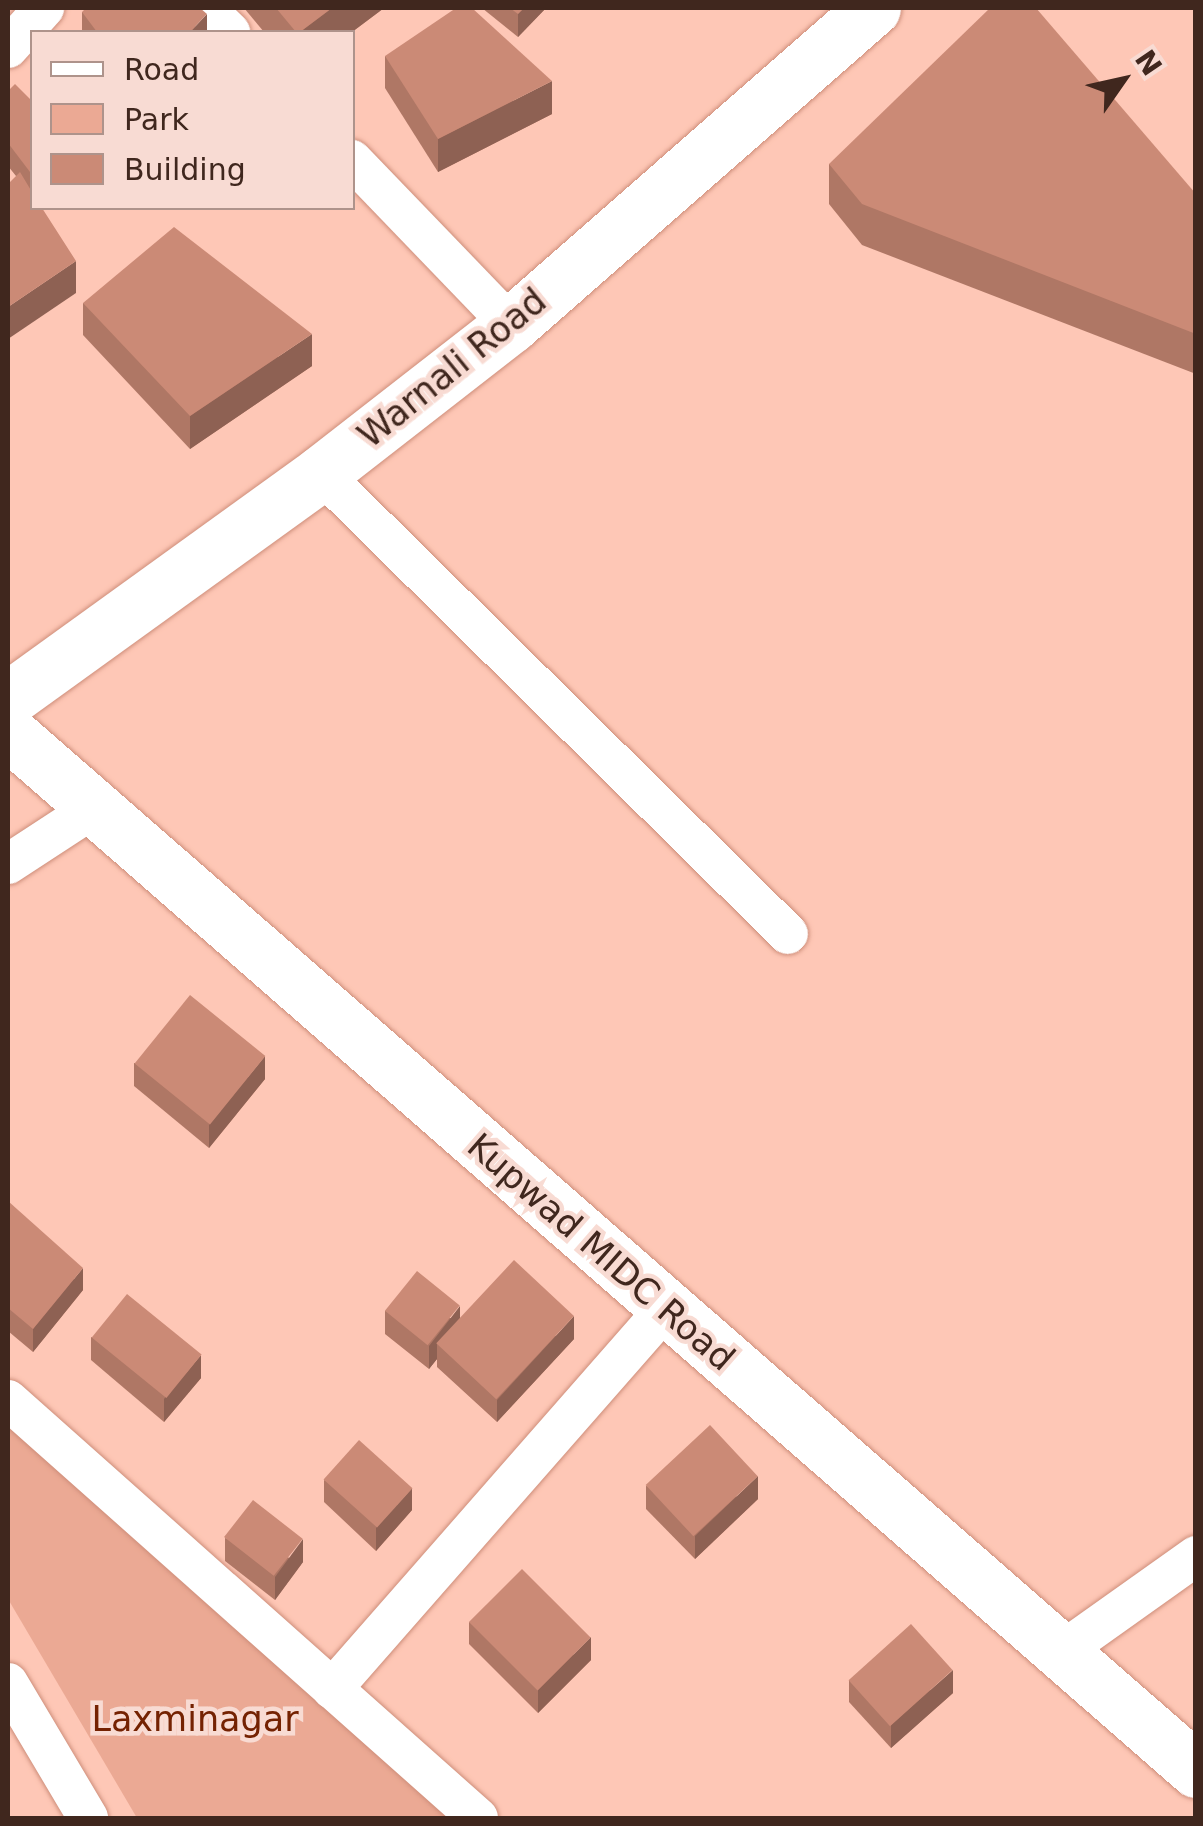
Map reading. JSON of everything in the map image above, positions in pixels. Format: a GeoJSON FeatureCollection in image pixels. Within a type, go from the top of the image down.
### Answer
{"type":"FeatureCollection","features":[{"type":"Feature","properties":{"kind":"main road","name":"Warnali Road"},"geometry":{"type":"LineString","coordinates":[[8,699],[321,473],[511,325],[873,8]]}},
{"type":"Feature","properties":{"kind":"main road","name":"Kupwad MIDC Road"},"geometry":{"type":"LineString","coordinates":[[8,732],[1196,1770]]}},
{"type":"Feature","properties":{"kind":"street"},"geometry":{"type":"LineString","coordinates":[[8,48],[44,8]]}},
{"type":"Feature","properties":{"kind":"street"},"geometry":{"type":"LineString","coordinates":[[206,8],[228,30]]}},
{"type":"Feature","properties":{"kind":"street"},"geometry":{"type":"LineString","coordinates":[[355,163],[511,325]]}},
{"type":"Feature","properties":{"kind":"street"},"geometry":{"type":"LineString","coordinates":[[321,473],[788,934]]}},
{"type":"Feature","properties":{"kind":"street"},"geometry":{"type":"LineString","coordinates":[[8,864],[94,808]]}},
{"type":"Feature","properties":{"kind":"street"},"geometry":{"type":"LineString","coordinates":[[332,1689],[666,1308]]}},
{"type":"Feature","properties":{"kind":"street"},"geometry":{"type":"LineString","coordinates":[[8,1400],[478,1818]]}},
{"type":"Feature","properties":{"kind":"street"},"geometry":{"type":"LineString","coordinates":[[1061,1652],[1196,1556]]}},
{"type":"Feature","properties":{"kind":"street"},"geometry":{"type":"LineString","coordinates":[[8,1683],[88,1818]]}},
{"type":"Feature","properties":{"kind":"green space","name":"Laxminagar"},"geometry":{"type":"Polygon","coordinates":[[[8,1419],[456,1818],[137,1818],[8,1599],[8,1419]]]}},
{"type":"Feature","properties":{"kind":"building"},"geometry":{"type":"Polygon","coordinates":[[[86,8],[200,8],[207,14],[192,30],[96,30],[82,12],[86,8]]]}},
{"type":"Feature","properties":{"kind":"building"},"geometry":{"type":"Polygon","coordinates":[[[276,8],[332,8],[303,30],[294,30],[276,8]]]}},
{"type":"Feature","properties":{"kind":"building"},"geometry":{"type":"Polygon","coordinates":[[[456,8],[472,8],[552,81],[438,139],[385,56],[456,8]]]}},
{"type":"Feature","properties":{"kind":"building"},"geometry":{"type":"Polygon","coordinates":[[[990,8],[1036,8],[1196,194],[1196,334],[862,204],[829,164],[990,8]]]}},
{"type":"Feature","properties":{"kind":"building"},"geometry":{"type":"Polygon","coordinates":[[[15,84],[30,99],[30,172],[8,143],[8,91],[15,84]]]}},
{"type":"Feature","properties":{"kind":"building"},"geometry":{"type":"Polygon","coordinates":[[[20,172],[30,189],[30,210],[43,210],[76,261],[8,307],[8,184],[20,172]]]}},
{"type":"Feature","properties":{"kind":"building"},"geometry":{"type":"Polygon","coordinates":[[[174,227],[312,334],[190,416],[83,303],[174,227]]]}},
{"type":"Feature","properties":{"kind":"building"},"geometry":{"type":"Polygon","coordinates":[[[190,995],[265,1056],[210,1124],[135,1063],[190,995]]]}},
{"type":"Feature","properties":{"kind":"building"},"geometry":{"type":"Polygon","coordinates":[[[8,1201],[83,1268],[33,1329],[8,1308],[8,1201]]]}},
{"type":"Feature","properties":{"kind":"building"},"geometry":{"type":"Polygon","coordinates":[[[514,1260],[574,1316],[496,1399],[436,1343],[514,1260]]]}},
{"type":"Feature","properties":{"kind":"building"},"geometry":{"type":"Polygon","coordinates":[[[417,1271],[460,1306],[428,1345],[385,1311],[417,1271]]]}},
{"type":"Feature","properties":{"kind":"building"},"geometry":{"type":"Polygon","coordinates":[[[127,1294],[202,1354],[166,1398],[92,1338],[127,1294]]]}},
{"type":"Feature","properties":{"kind":"building"},"geometry":{"type":"Polygon","coordinates":[[[710,1425],[758,1476],[693,1536],[646,1485],[710,1425]]]}},
{"type":"Feature","properties":{"kind":"building"},"geometry":{"type":"Polygon","coordinates":[[[359,1440],[413,1488],[377,1528],[324,1479],[359,1440]]]}},
{"type":"Feature","properties":{"kind":"building"},"geometry":{"type":"Polygon","coordinates":[[[253,1500],[303,1539],[274,1576],[224,1537],[253,1500]]]}},
{"type":"Feature","properties":{"kind":"building"},"geometry":{"type":"Polygon","coordinates":[[[522,1569],[591,1638],[538,1691],[469,1622],[522,1569]]]}},
{"type":"Feature","properties":{"kind":"building"},"geometry":{"type":"Polygon","coordinates":[[[911,1624],[952,1670],[890,1726],[849,1680],[911,1624]]]}}]}
